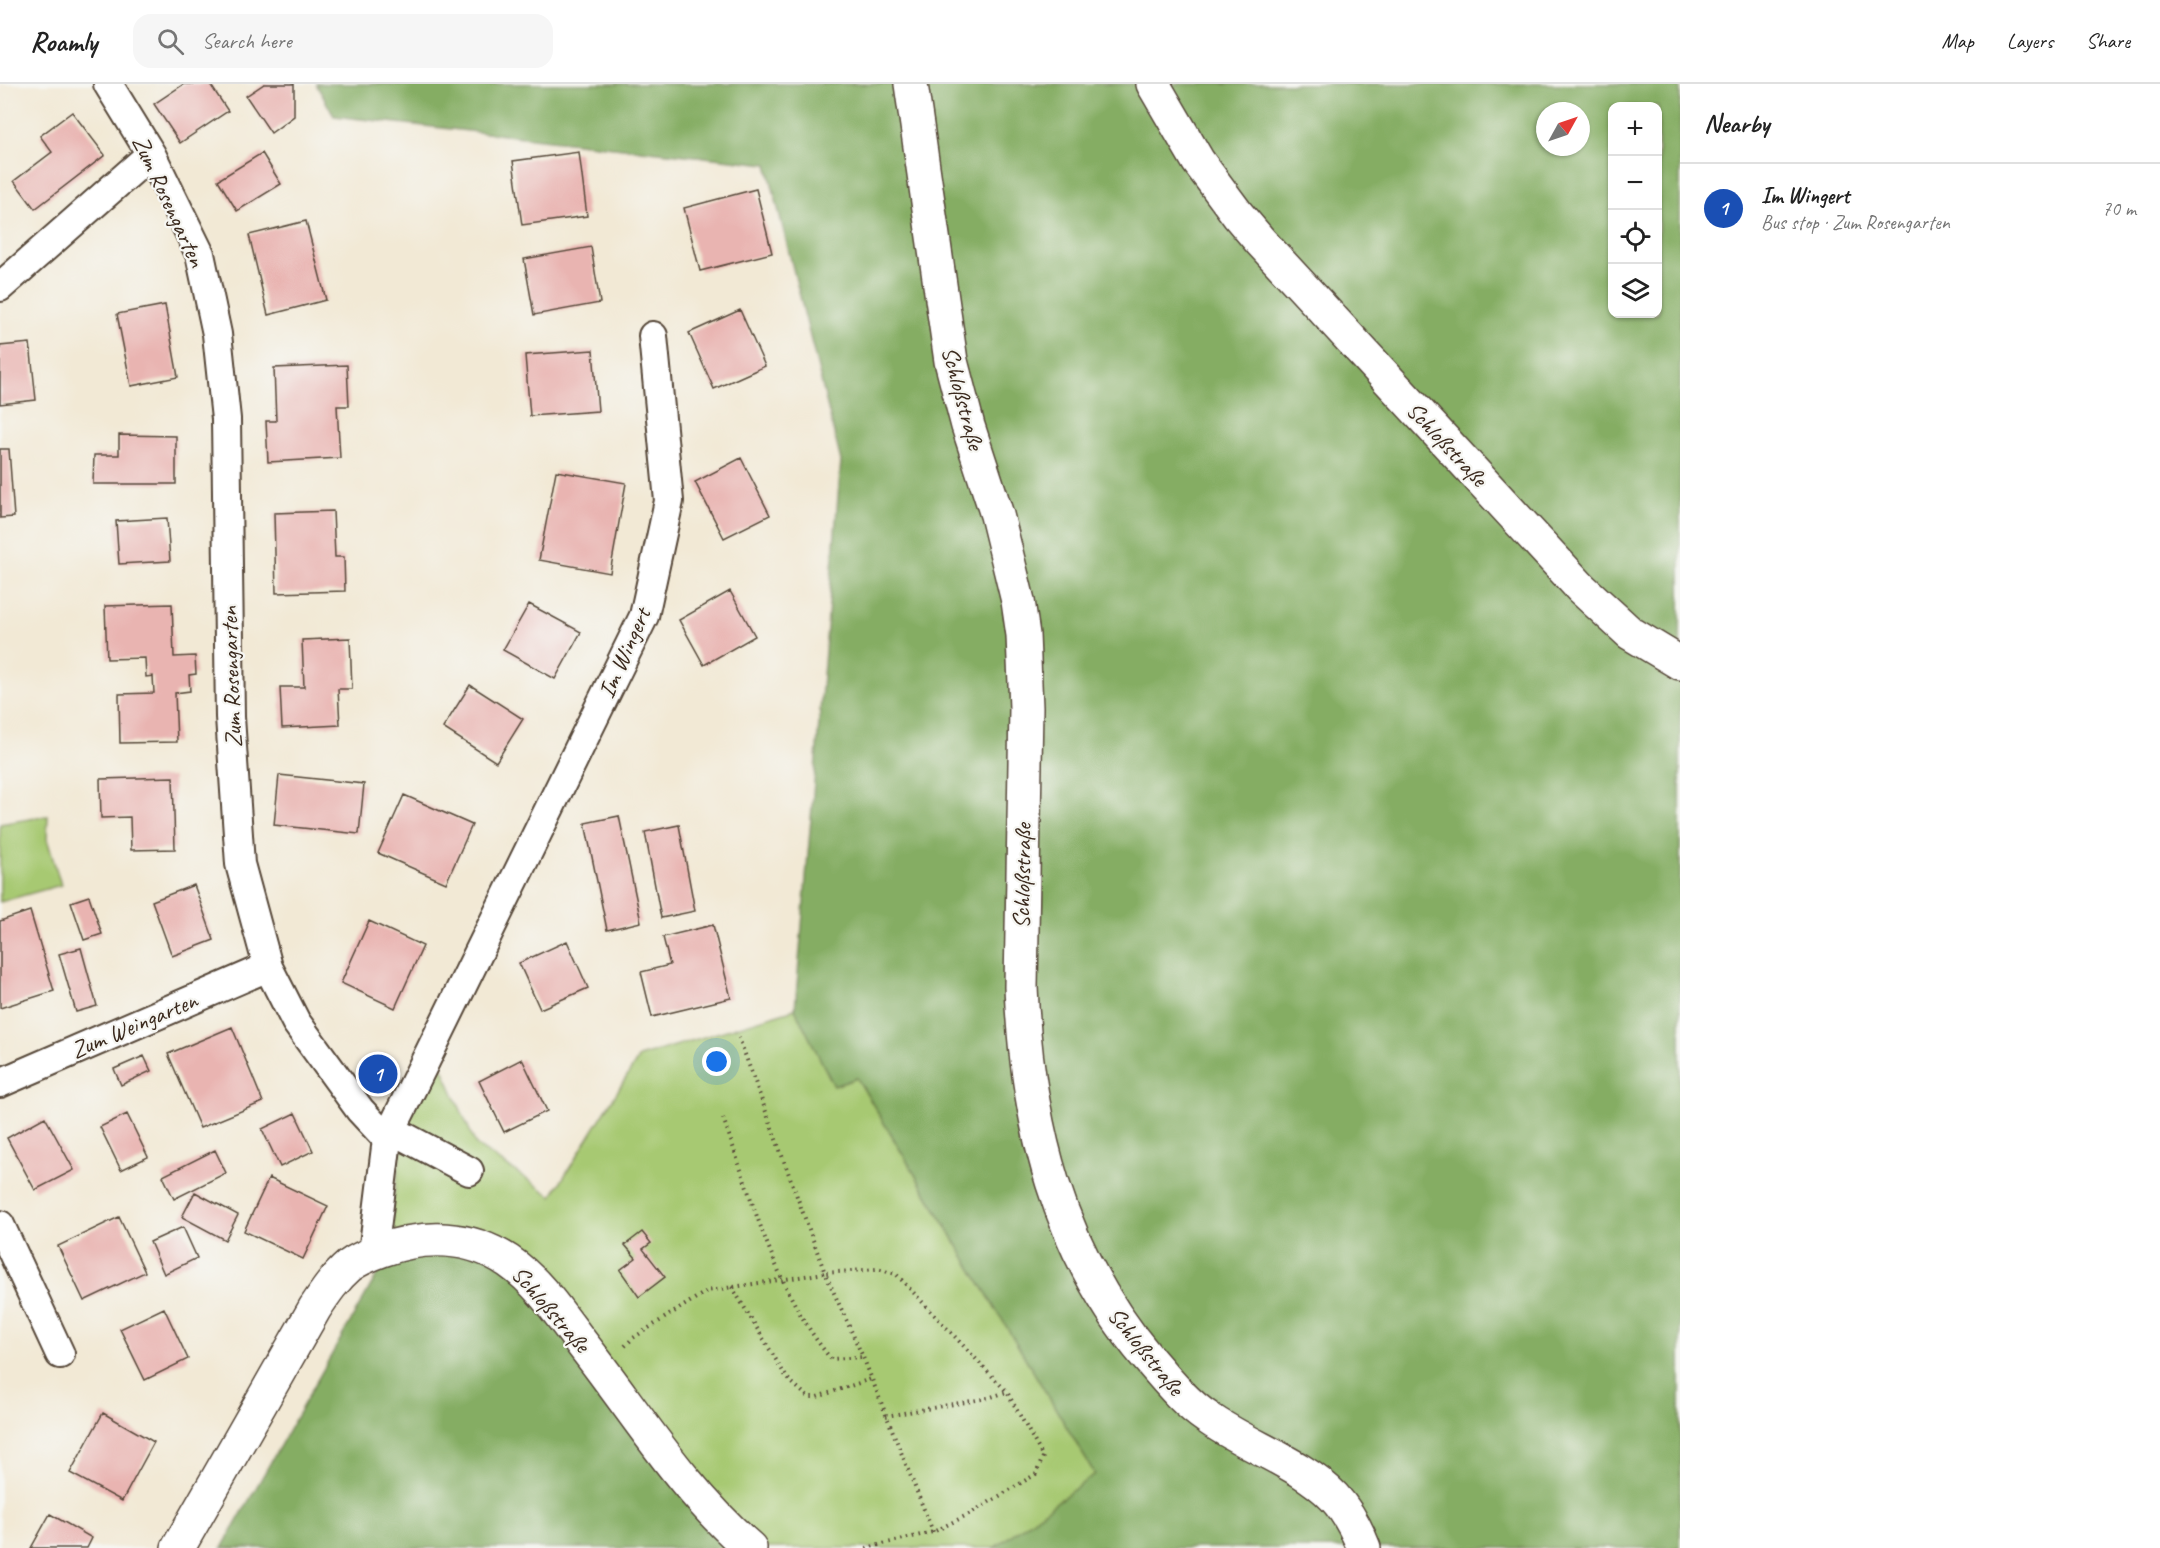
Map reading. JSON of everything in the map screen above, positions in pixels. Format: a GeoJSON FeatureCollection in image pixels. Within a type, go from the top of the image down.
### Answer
{"type":"FeatureCollection","features":[{"type":"Feature","properties":{"kind":"main road","name":"Schloßstraße"},"geometry":{"type":"LineString","coordinates":[[911,84],[951,361],[997,515],[1018,601],[1023,634],[1026,708],[1021,922],[1022,1017],[1031,1096],[1047,1166],[1070,1232],[1082,1258],[1100,1291],[1139,1347],[1186,1400],[1205,1417],[1224,1430],[1293,1467],[1334,1497],[1348,1514],[1364,1548]]}},
{"type":"Feature","properties":{"kind":"main road","name":"Schloßstraße"},"geometry":{"type":"LineString","coordinates":[[1153,84],[1182,136],[1217,188],[1287,273],[1581,588],[1630,633],[1680,663]]}},
{"type":"Feature","properties":{"kind":"main road","name":"Schloßstraße"},"geometry":{"type":"LineString","coordinates":[[178,1548],[332,1283],[350,1265],[373,1253],[417,1240],[442,1239],[466,1242],[487,1250],[508,1261],[527,1277],[552,1305],[699,1498],[750,1548]]}},
{"type":"Feature","properties":{"kind":"street","name":"Zum Rosengarten"},"geometry":{"type":"LineString","coordinates":[[108,84],[151,153],[200,254],[217,334],[226,419],[230,717],[240,864],[268,967],[296,1022],[360,1110],[389,1134],[469,1171]]}},
{"type":"Feature","properties":{"kind":"street"},"geometry":{"type":"LineString","coordinates":[[0,287],[151,153]]}},
{"type":"Feature","properties":{"kind":"street","name":"Im Wingert"},"geometry":{"type":"LineString","coordinates":[[389,1134],[644,616],[669,501],[653,336]]}},
{"type":"Feature","properties":{"kind":"street","name":"Zum Weingarten"},"geometry":{"type":"LineString","coordinates":[[0,1083],[268,967]]}},
{"type":"Feature","properties":{"kind":"street"},"geometry":{"type":"LineString","coordinates":[[373,1253],[389,1134]]}},
{"type":"Feature","properties":{"kind":"street"},"geometry":{"type":"LineString","coordinates":[[0,1225],[60,1354]]}},
{"type":"Feature","properties":{"kind":"path"},"geometry":{"type":"LineString","coordinates":[[739,1038],[825,1273],[863,1357],[933,1532]]}},
{"type":"Feature","properties":{"kind":"path"},"geometry":{"type":"LineString","coordinates":[[723,1118],[781,1280],[811,1335],[831,1359],[863,1357]]}},
{"type":"Feature","properties":{"kind":"path"},"geometry":{"type":"LineString","coordinates":[[601,1368],[633,1338],[707,1291],[825,1273],[877,1269],[896,1274],[1007,1392],[1043,1457],[1036,1474],[971,1513],[933,1532],[866,1548]]}},
{"type":"Feature","properties":{"kind":"path"},"geometry":{"type":"LineString","coordinates":[[732,1287],[787,1378],[808,1397],[817,1397],[871,1379]]}},
{"type":"Feature","properties":{"kind":"path"},"geometry":{"type":"LineString","coordinates":[[886,1416],[988,1398],[1007,1392]]}},
{"type":"Feature","properties":{"kind":"green space"},"geometry":{"type":"Polygon","coordinates":[[[316,84],[1680,84],[1680,1548],[994,1548],[1095,1474],[857,1078],[834,1086],[795,1009],[841,461],[767,164],[334,116],[316,84]]]}},
{"type":"Feature","properties":{"kind":"green space"},"geometry":{"type":"Polygon","coordinates":[[[48,816],[47,839],[61,885],[0,902],[0,824],[48,816]]]}},
{"type":"Feature","properties":{"kind":"green space"},"geometry":{"type":"Polygon","coordinates":[[[795,1009],[834,1086],[857,1078],[1095,1474],[994,1548],[761,1548],[395,1243],[392,1208],[404,1133],[437,1055],[476,1145],[552,1196],[639,1057],[795,1009]]]}},
{"type":"Feature","properties":{"kind":"green space"},"geometry":{"type":"Polygon","coordinates":[[[481,1237],[761,1548],[222,1548],[395,1243],[481,1237]]]}},
{"type":"Feature","properties":{"kind":"building"},"geometry":{"type":"Polygon","coordinates":[[[184,84],[210,84],[228,111],[180,143],[154,104],[184,84]]]}},
{"type":"Feature","properties":{"kind":"building"},"geometry":{"type":"Polygon","coordinates":[[[264,84],[294,84],[294,116],[271,133],[246,96],[264,84]]]}},
{"type":"Feature","properties":{"kind":"building"},"geometry":{"type":"Polygon","coordinates":[[[72,112],[105,155],[35,209],[14,181],[52,152],[40,136],[72,112]]]}},
{"type":"Feature","properties":{"kind":"building"},"geometry":{"type":"Polygon","coordinates":[[[579,152],[587,216],[522,225],[513,161],[579,152]]]}},
{"type":"Feature","properties":{"kind":"building"},"geometry":{"type":"Polygon","coordinates":[[[262,153],[281,184],[237,211],[218,180],[262,153]]]}},
{"type":"Feature","properties":{"kind":"building"},"geometry":{"type":"Polygon","coordinates":[[[756,189],[772,253],[700,271],[684,208],[756,189]]]}},
{"type":"Feature","properties":{"kind":"building"},"geometry":{"type":"Polygon","coordinates":[[[306,221],[326,300],[268,315],[249,235],[306,221]]]}},
{"type":"Feature","properties":{"kind":"building"},"geometry":{"type":"Polygon","coordinates":[[[591,247],[600,303],[534,315],[524,259],[591,247]]]}},
{"type":"Feature","properties":{"kind":"building"},"geometry":{"type":"Polygon","coordinates":[[[165,305],[178,377],[131,386],[117,314],[165,305]]]}},
{"type":"Feature","properties":{"kind":"building"},"geometry":{"type":"Polygon","coordinates":[[[740,310],[765,366],[714,389],[689,333],[740,310]]]}},
{"type":"Feature","properties":{"kind":"building"},"geometry":{"type":"Polygon","coordinates":[[[30,343],[36,400],[0,404],[0,346],[30,343]]]}},
{"type":"Feature","properties":{"kind":"building"},"geometry":{"type":"Polygon","coordinates":[[[593,350],[598,411],[530,416],[525,355],[593,350]]]}},
{"type":"Feature","properties":{"kind":"building"},"geometry":{"type":"Polygon","coordinates":[[[347,365],[349,406],[337,406],[340,458],[268,462],[266,421],[276,421],[274,368],[347,365]]]}},
{"type":"Feature","properties":{"kind":"building"},"geometry":{"type":"Polygon","coordinates":[[[119,435],[176,436],[176,484],[93,484],[94,455],[119,455],[119,435]]]}},
{"type":"Feature","properties":{"kind":"building"},"geometry":{"type":"Polygon","coordinates":[[[0,449],[9,449],[14,517],[0,518],[0,449]]]}},
{"type":"Feature","properties":{"kind":"building"},"geometry":{"type":"Polygon","coordinates":[[[741,458],[770,515],[724,538],[695,482],[741,458]]]}},
{"type":"Feature","properties":{"kind":"building"},"geometry":{"type":"Polygon","coordinates":[[[556,471],[626,483],[610,573],[539,560],[556,471]]]}},
{"type":"Feature","properties":{"kind":"building"},"geometry":{"type":"Polygon","coordinates":[[[333,511],[335,557],[344,557],[345,591],[276,593],[274,513],[333,511]]]}},
{"type":"Feature","properties":{"kind":"building"},"geometry":{"type":"Polygon","coordinates":[[[167,518],[170,561],[119,564],[116,521],[167,518]]]}},
{"type":"Feature","properties":{"kind":"building"},"geometry":{"type":"Polygon","coordinates":[[[730,591],[755,636],[704,665],[679,620],[730,591]]]}},
{"type":"Feature","properties":{"kind":"building"},"geometry":{"type":"Polygon","coordinates":[[[172,604],[174,657],[195,656],[196,674],[189,675],[190,691],[175,693],[177,742],[120,743],[119,694],[154,693],[153,676],[146,677],[145,658],[107,659],[105,606],[172,604]]]}},
{"type":"Feature","properties":{"kind":"building"},"geometry":{"type":"Polygon","coordinates":[[[529,604],[581,632],[555,679],[503,650],[529,604]]]}},
{"type":"Feature","properties":{"kind":"building"},"geometry":{"type":"Polygon","coordinates":[[[350,638],[352,689],[338,689],[340,725],[282,728],[280,687],[304,687],[302,640],[350,638]]]}},
{"type":"Feature","properties":{"kind":"building"},"geometry":{"type":"Polygon","coordinates":[[[470,685],[523,719],[496,762],[443,728],[470,685]]]}},
{"type":"Feature","properties":{"kind":"building"},"geometry":{"type":"Polygon","coordinates":[[[279,775],[364,784],[359,834],[274,825],[279,775]]]}},
{"type":"Feature","properties":{"kind":"building"},"geometry":{"type":"Polygon","coordinates":[[[173,777],[175,849],[131,850],[130,817],[101,818],[100,779],[173,777]]]}},
{"type":"Feature","properties":{"kind":"building"},"geometry":{"type":"Polygon","coordinates":[[[404,795],[472,825],[446,883],[378,853],[404,795]]]}},
{"type":"Feature","properties":{"kind":"building"},"geometry":{"type":"Polygon","coordinates":[[[619,816],[641,922],[607,930],[585,823],[619,816]]]}},
{"type":"Feature","properties":{"kind":"building"},"geometry":{"type":"Polygon","coordinates":[[[679,825],[695,911],[661,918],[645,832],[679,825]]]}},
{"type":"Feature","properties":{"kind":"building"},"geometry":{"type":"Polygon","coordinates":[[[194,885],[214,940],[172,956],[152,901],[194,885]]]}},
{"type":"Feature","properties":{"kind":"building"},"geometry":{"type":"Polygon","coordinates":[[[89,896],[102,934],[84,940],[71,902],[89,896]]]}},
{"type":"Feature","properties":{"kind":"building"},"geometry":{"type":"Polygon","coordinates":[[[30,911],[54,991],[0,1008],[0,921],[30,911]]]}},
{"type":"Feature","properties":{"kind":"building"},"geometry":{"type":"Polygon","coordinates":[[[369,921],[423,946],[395,1008],[341,983],[369,921]]]}},
{"type":"Feature","properties":{"kind":"building"},"geometry":{"type":"Polygon","coordinates":[[[713,925],[731,998],[652,1017],[641,972],[670,965],[663,937],[713,925]]]}},
{"type":"Feature","properties":{"kind":"building"},"geometry":{"type":"Polygon","coordinates":[[[567,941],[588,988],[540,1009],[519,963],[567,941]]]}},
{"type":"Feature","properties":{"kind":"building"},"geometry":{"type":"Polygon","coordinates":[[[81,948],[97,1006],[76,1012],[59,954],[81,948]]]}},
{"type":"Feature","properties":{"kind":"building"},"geometry":{"type":"Polygon","coordinates":[[[232,1027],[263,1102],[200,1128],[168,1054],[232,1027]]]}},
{"type":"Feature","properties":{"kind":"building"},"geometry":{"type":"Polygon","coordinates":[[[144,1056],[151,1071],[121,1085],[114,1069],[144,1056]]]}},
{"type":"Feature","properties":{"kind":"building"},"geometry":{"type":"Polygon","coordinates":[[[522,1059],[547,1111],[504,1132],[479,1081],[522,1059]]]}},
{"type":"Feature","properties":{"kind":"building"},"geometry":{"type":"Polygon","coordinates":[[[295,1113],[313,1151],[280,1167],[262,1129],[295,1113]]]}},
{"type":"Feature","properties":{"kind":"building"},"geometry":{"type":"Polygon","coordinates":[[[127,1114],[148,1157],[121,1170],[100,1127],[127,1114]]]}},
{"type":"Feature","properties":{"kind":"building"},"geometry":{"type":"Polygon","coordinates":[[[45,1117],[74,1170],[35,1190],[7,1138],[45,1117]]]}},
{"type":"Feature","properties":{"kind":"building"},"geometry":{"type":"Polygon","coordinates":[[[215,1150],[226,1173],[174,1199],[163,1176],[215,1150]]]}},
{"type":"Feature","properties":{"kind":"building"},"geometry":{"type":"Polygon","coordinates":[[[269,1178],[328,1206],[303,1259],[244,1231],[269,1178]]]}},
{"type":"Feature","properties":{"kind":"building"},"geometry":{"type":"Polygon","coordinates":[[[195,1192],[238,1215],[225,1240],[182,1217],[195,1192]]]}},
{"type":"Feature","properties":{"kind":"building"},"geometry":{"type":"Polygon","coordinates":[[[119,1217],[145,1272],[84,1301],[58,1246],[119,1217]]]}},
{"type":"Feature","properties":{"kind":"building"},"geometry":{"type":"Polygon","coordinates":[[[183,1227],[197,1258],[164,1274],[150,1242],[183,1227]]]}},
{"type":"Feature","properties":{"kind":"building"},"geometry":{"type":"Polygon","coordinates":[[[642,1232],[651,1243],[643,1249],[665,1277],[639,1297],[620,1270],[636,1258],[625,1245],[642,1232]]]}},
{"type":"Feature","properties":{"kind":"building"},"geometry":{"type":"Polygon","coordinates":[[[164,1308],[188,1359],[145,1380],[120,1329],[164,1308]]]}},
{"type":"Feature","properties":{"kind":"building"},"geometry":{"type":"Polygon","coordinates":[[[103,1413],[154,1442],[122,1501],[70,1473],[103,1413]]]}},
{"type":"Feature","properties":{"kind":"building"},"geometry":{"type":"Polygon","coordinates":[[[50,1514],[92,1538],[87,1548],[31,1548],[50,1514]]]}},
{"type":"Feature","properties":{"kind":"place","name":"Im Wingert"},"geometry":{"type":"Point","coordinates":[378,1074]}}]}
